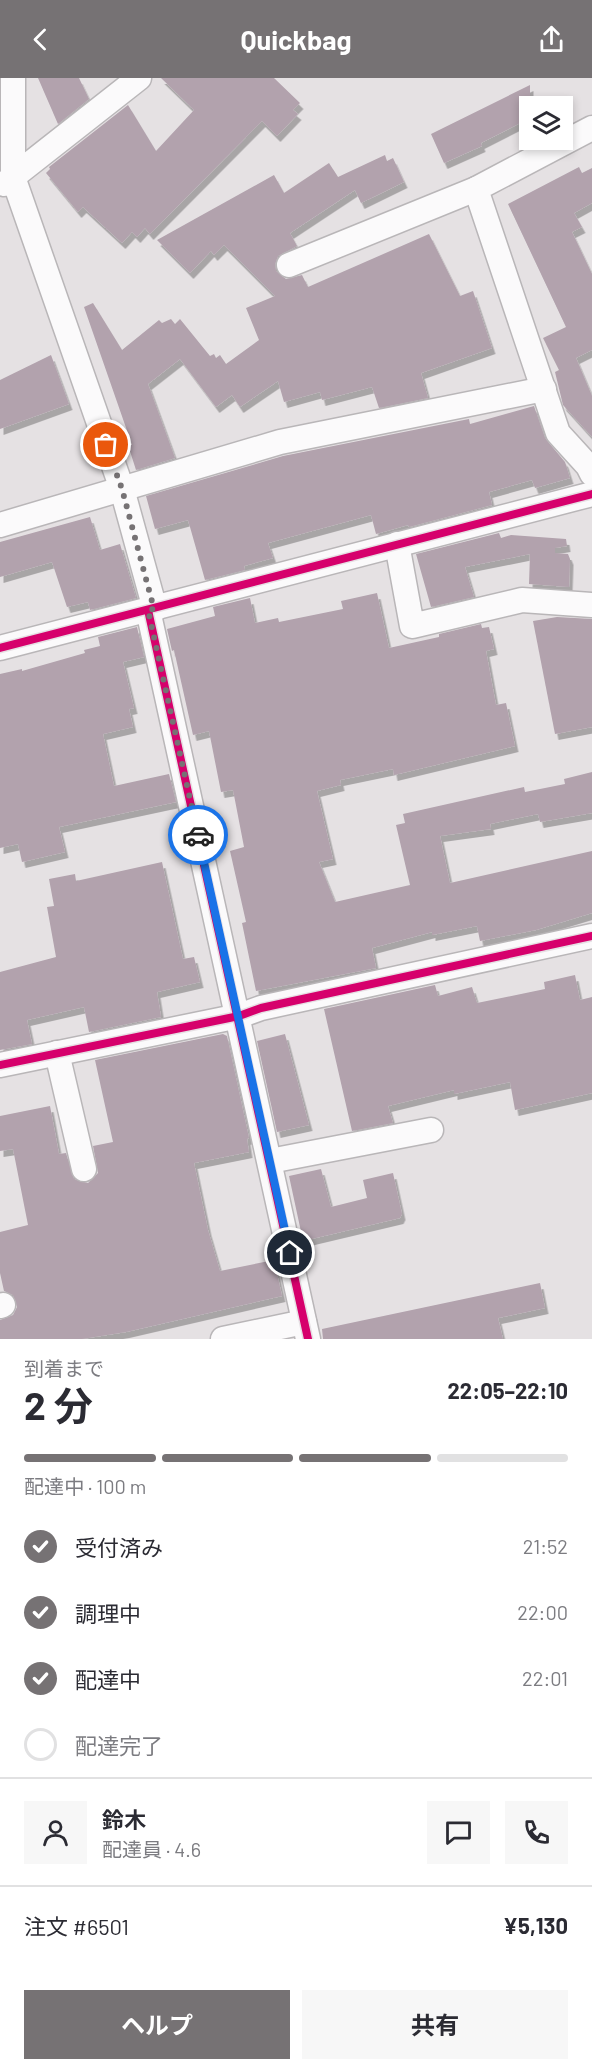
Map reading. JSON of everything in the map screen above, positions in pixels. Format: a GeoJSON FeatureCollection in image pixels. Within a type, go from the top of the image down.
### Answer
{"type":"FeatureCollection","features":[{"type":"Feature","properties":{"kind":"street"},"geometry":{"type":"LineString","coordinates":[[14,78],[7,182],[122,489],[151,610],[306,1331],[222,1339]]}},
{"type":"Feature","properties":{"kind":"street"},"geometry":{"type":"LineString","coordinates":[[7,182],[140,78]]}},
{"type":"Feature","properties":{"kind":"street"},"geometry":{"type":"LineString","coordinates":[[289,265],[476,189],[592,128]]}},
{"type":"Feature","properties":{"kind":"street"},"geometry":{"type":"LineString","coordinates":[[476,189],[558,433],[588,466],[592,474]]}},
{"type":"Feature","properties":{"kind":"street"},"geometry":{"type":"LineString","coordinates":[[0,525],[280,442],[544,389]]}},
{"type":"Feature","properties":{"kind":"street"},"geometry":{"type":"LineString","coordinates":[[0,648],[592,494]]}},
{"type":"Feature","properties":{"kind":"street"},"geometry":{"type":"LineString","coordinates":[[397,544],[412,626],[522,600],[592,605]]}},
{"type":"Feature","properties":{"kind":"street"},"geometry":{"type":"LineString","coordinates":[[0,1065],[239,1016],[261,1008],[592,936]]}},
{"type":"Feature","properties":{"kind":"street"},"geometry":{"type":"LineString","coordinates":[[57,1053],[84,1169]]}},
{"type":"Feature","properties":{"kind":"street"},"geometry":{"type":"LineString","coordinates":[[270,1161],[431,1130]]}},
{"type":"Feature","properties":{"kind":"building"},"geometry":{"type":"Polygon","coordinates":[[[38,78],[79,78],[89,99],[58,124],[38,78]]]}},
{"type":"Feature","properties":{"kind":"building"},"geometry":{"type":"Polygon","coordinates":[[[161,78],[274,78],[300,103],[293,110],[298,114],[277,136],[262,121],[150,234],[145,228],[137,237],[132,232],[122,243],[83,207],[78,212],[46,173],[49,167],[128,105],[156,151],[194,110],[161,78]]]}},
{"type":"Feature","properties":{"kind":"building"},"geometry":{"type":"Polygon","coordinates":[[[530,85],[530,96],[519,96],[519,124],[481,143],[482,146],[444,163],[431,134],[530,85]]]}},
{"type":"Feature","properties":{"kind":"building"},"geometry":{"type":"Polygon","coordinates":[[[385,155],[387,161],[393,158],[404,182],[361,203],[355,190],[290,233],[297,246],[278,256],[275,264],[276,271],[286,279],[302,275],[308,287],[429,234],[460,296],[473,291],[492,348],[421,373],[428,398],[379,408],[372,387],[322,400],[320,392],[284,402],[278,381],[240,407],[232,395],[216,407],[180,359],[148,384],[175,458],[136,470],[128,445],[132,445],[84,307],[93,303],[122,350],[159,320],[162,323],[171,319],[175,324],[180,319],[210,356],[214,354],[216,358],[220,355],[226,364],[259,340],[246,308],[275,296],[224,245],[214,255],[211,251],[190,273],[157,240],[274,175],[284,193],[329,163],[338,177],[385,155]]]}},
{"type":"Feature","properties":{"kind":"building"},"geometry":{"type":"Polygon","coordinates":[[[579,167],[582,173],[592,168],[592,203],[574,213],[582,227],[572,232],[592,274],[592,350],[576,358],[592,396],[592,437],[563,405],[555,372],[559,370],[543,338],[566,327],[508,204],[579,167]]]}},
{"type":"Feature","properties":{"kind":"building"},"geometry":{"type":"Polygon","coordinates":[[[51,355],[69,404],[0,429],[0,380],[51,355]]]}},
{"type":"Feature","properties":{"kind":"building"},"geometry":{"type":"Polygon","coordinates":[[[534,406],[545,438],[565,462],[570,478],[535,488],[532,480],[489,492],[492,505],[376,534],[371,515],[268,543],[273,558],[244,566],[245,570],[205,580],[188,520],[155,529],[146,496],[283,456],[469,419],[470,424],[534,406]]]}},
{"type":"Feature","properties":{"kind":"building"},"geometry":{"type":"Polygon","coordinates":[[[90,517],[100,550],[120,544],[136,598],[90,610],[88,602],[67,607],[52,562],[0,577],[0,542],[90,517]]]}},
{"type":"Feature","properties":{"kind":"building"},"geometry":{"type":"Polygon","coordinates":[[[499,533],[501,538],[511,535],[566,539],[567,546],[555,548],[555,553],[568,554],[570,559],[569,587],[529,584],[530,554],[465,567],[474,597],[431,607],[416,554],[499,533]]]}},
{"type":"Feature","properties":{"kind":"building"},"geometry":{"type":"Polygon","coordinates":[[[377,593],[389,648],[439,637],[439,634],[481,624],[482,628],[489,627],[494,649],[486,651],[496,705],[506,703],[515,746],[394,775],[393,769],[340,780],[341,785],[317,791],[333,859],[319,862],[335,902],[410,885],[396,825],[405,823],[403,814],[524,787],[525,792],[565,784],[564,779],[592,772],[592,813],[540,822],[538,814],[490,824],[491,829],[440,836],[450,883],[592,851],[592,913],[536,930],[480,941],[477,926],[432,935],[432,932],[372,948],[376,968],[256,991],[242,923],[246,922],[230,851],[244,847],[233,790],[221,792],[209,731],[193,735],[167,629],[215,616],[213,607],[250,598],[255,623],[278,618],[279,622],[343,609],[341,601],[377,593]]]}},
{"type":"Feature","properties":{"kind":"building"},"geometry":{"type":"Polygon","coordinates":[[[557,617],[592,619],[592,727],[555,734],[533,621],[557,617]]]}},
{"type":"Feature","properties":{"kind":"building"},"geometry":{"type":"Polygon","coordinates":[[[137,627],[144,657],[123,662],[134,708],[129,709],[133,727],[103,734],[114,786],[169,774],[176,802],[59,827],[65,852],[22,862],[18,844],[0,848],[0,674],[22,669],[22,671],[85,653],[84,650],[100,646],[98,637],[137,627]]]}},
{"type":"Feature","properties":{"kind":"building"},"geometry":{"type":"Polygon","coordinates":[[[162,862],[183,959],[194,957],[200,982],[157,992],[161,1017],[89,1032],[84,1007],[27,1020],[32,1044],[0,1050],[0,972],[56,957],[47,907],[54,906],[49,879],[75,874],[76,881],[162,862]]]}},
{"type":"Feature","properties":{"kind":"building"},"geometry":{"type":"Polygon","coordinates":[[[575,975],[580,1000],[592,997],[592,1093],[515,1110],[510,1082],[454,1094],[454,1090],[388,1106],[393,1123],[352,1131],[324,1009],[435,985],[438,996],[472,987],[477,1003],[545,989],[544,982],[575,975]]]}},
{"type":"Feature","properties":{"kind":"building"},"geometry":{"type":"Polygon","coordinates":[[[223,1034],[227,1036],[249,1138],[247,1139],[249,1152],[194,1163],[208,1230],[220,1271],[274,1260],[282,1296],[126,1332],[82,1339],[0,1339],[0,1320],[13,1315],[17,1307],[13,1295],[4,1291],[0,1273],[0,1232],[28,1225],[13,1149],[0,1151],[0,1116],[50,1106],[59,1154],[66,1153],[74,1179],[88,1183],[98,1173],[93,1146],[113,1142],[95,1060],[223,1034]]]}},
{"type":"Feature","properties":{"kind":"building"},"geometry":{"type":"Polygon","coordinates":[[[285,1034],[309,1125],[277,1132],[257,1041],[285,1034]]]}},
{"type":"Feature","properties":{"kind":"building"},"geometry":{"type":"Polygon","coordinates":[[[321,1169],[331,1207],[367,1198],[363,1180],[393,1173],[402,1214],[400,1218],[303,1241],[289,1176],[321,1169]]]}},
{"type":"Feature","properties":{"kind":"building"},"geometry":{"type":"Polygon","coordinates":[[[540,1283],[545,1308],[498,1318],[503,1339],[323,1339],[322,1329],[540,1283]]]}},
{"type":"Feature","properties":{"kind":"cycle path"},"geometry":{"type":"LineString","coordinates":[[0,648],[592,494]]}},
{"type":"Feature","properties":{"kind":"cycle path"},"geometry":{"type":"LineString","coordinates":[[148,610],[308,1339]]}},
{"type":"Feature","properties":{"kind":"cycle path"},"geometry":{"type":"LineString","coordinates":[[0,1065],[239,1016],[261,1008],[592,936]]}},
{"type":"Feature","properties":{"kind":"way so far"},"geometry":{"type":"LineString","coordinates":[[106,445],[122,489],[154,609],[148,610],[198,835]]}},
{"type":"Feature","properties":{"kind":"route"},"geometry":{"type":"LineString","coordinates":[[198,835],[290,1253]]}}]}
